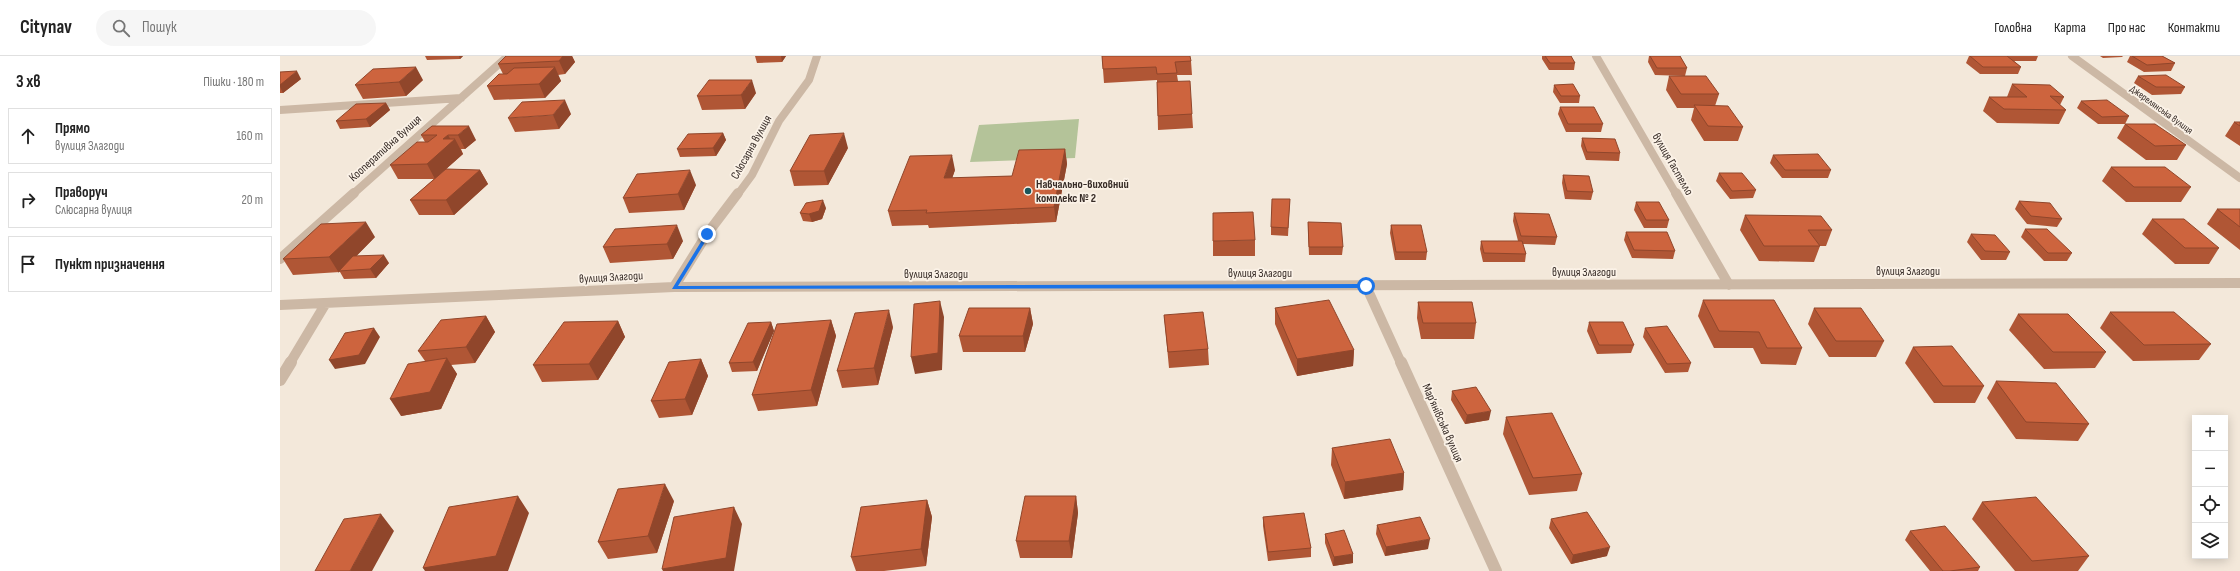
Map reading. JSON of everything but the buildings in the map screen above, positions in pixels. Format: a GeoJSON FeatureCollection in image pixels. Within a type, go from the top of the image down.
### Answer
{"type":"FeatureCollection","features":[{"type":"Feature","properties":{"kind":"street","name":"Кооперативна вулиця"},"geometry":{"type":"LineString","coordinates":[[280,259],[508,56]]}},
{"type":"Feature","properties":{"kind":"street","name":"Слюсарна вулиця"},"geometry":{"type":"LineString","coordinates":[[674,287],[707,234],[752,175],[779,121],[809,80],[816,56]]}},
{"type":"Feature","properties":{"kind":"street","name":"вулиця Гастелло"},"geometry":{"type":"LineString","coordinates":[[1596,56],[1729,285]]}},
{"type":"Feature","properties":{"kind":"street","name":"Джерелянська вулиця"},"geometry":{"type":"LineString","coordinates":[[2072,56],[2240,178]]}},
{"type":"Feature","properties":{"kind":"street"},"geometry":{"type":"LineString","coordinates":[[280,110],[461,98]]}},
{"type":"Feature","properties":{"kind":"street","name":"вулиця Злагоди"},"geometry":{"type":"LineString","coordinates":[[280,305],[674,287],[2240,283]]}},
{"type":"Feature","properties":{"kind":"street","name":"Мар’янівська вулиця"},"geometry":{"type":"LineString","coordinates":[[1366,286],[1496,571]]}},
{"type":"Feature","properties":{"kind":"street"},"geometry":{"type":"LineString","coordinates":[[280,380],[326,303]]}},
{"type":"Feature","properties":{"kind":"green space"},"geometry":{"type":"Polygon","coordinates":[[[1079,119],[1075,158],[970,162],[979,125],[1079,119]]]}},
{"type":"Feature","properties":{"kind":"place","name":"Навчально-виховний комплекс № 2"},"geometry":{"type":"Point","coordinates":[1028,191]}},
{"type":"Feature","properties":{"kind":"route"},"geometry":{"type":"LineString","coordinates":[[707,234],[674,287],[1366,286]]}}]}
